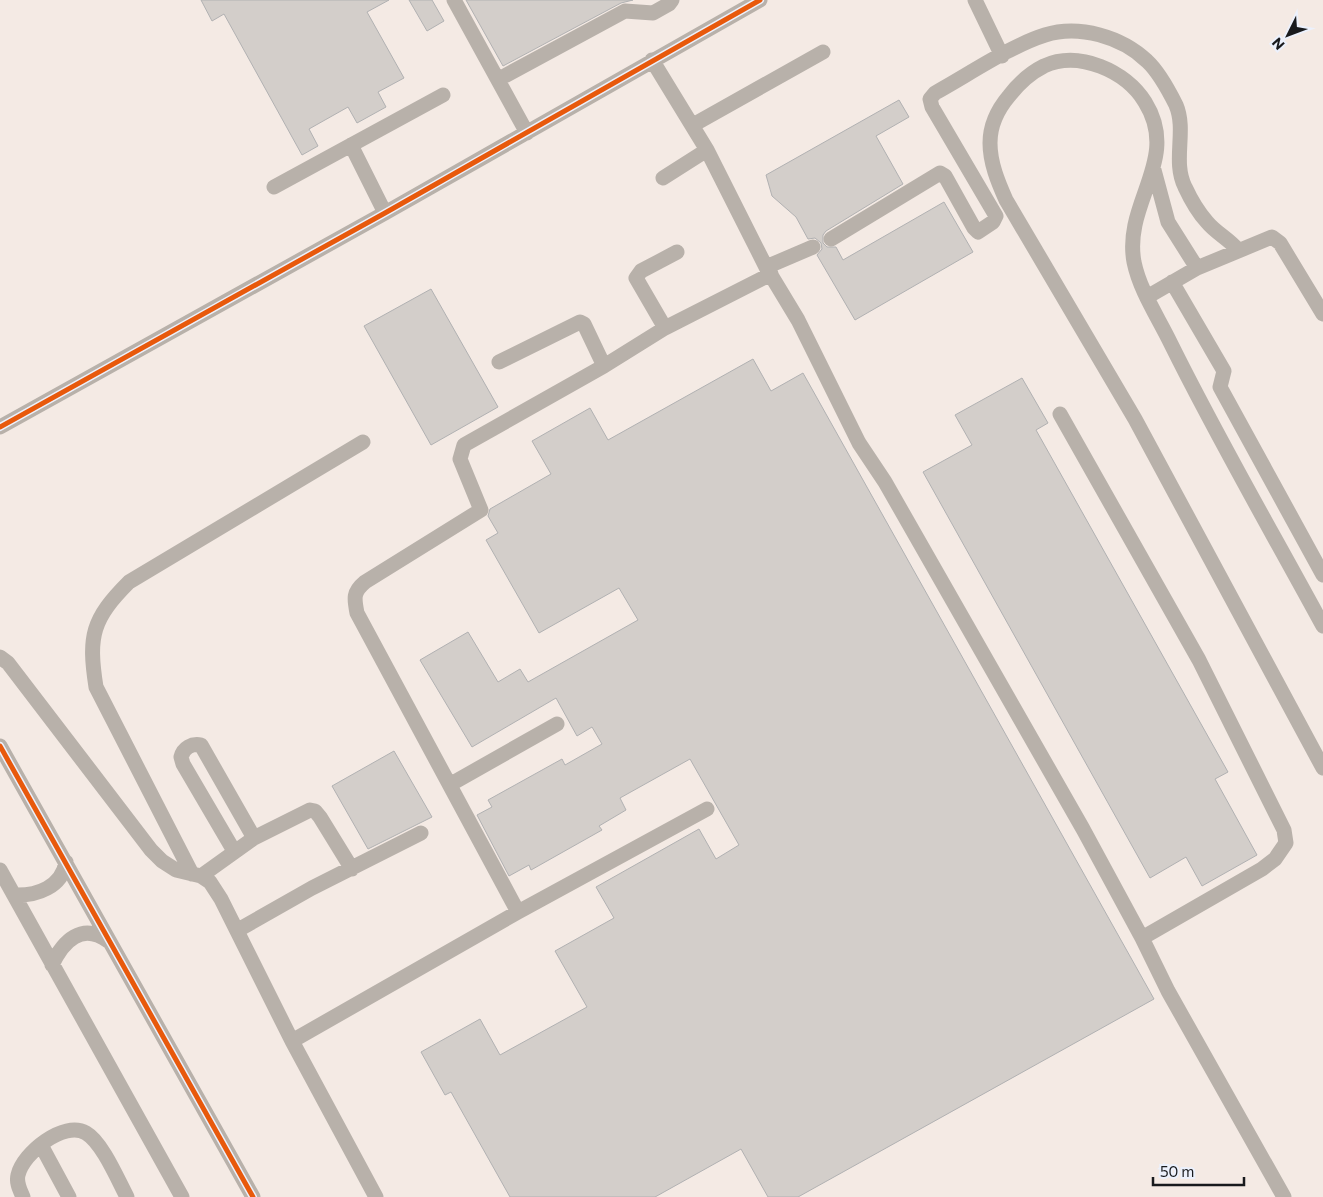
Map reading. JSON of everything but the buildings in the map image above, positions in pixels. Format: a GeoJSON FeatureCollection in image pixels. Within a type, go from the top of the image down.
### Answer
{"type":"FeatureCollection","features":[{"type":"Feature","properties":{"kind":"street"},"geometry":{"type":"LineString","coordinates":[[454,0],[527,133]]}},
{"type":"Feature","properties":{"kind":"street"},"geometry":{"type":"LineString","coordinates":[[499,80],[625,11],[653,13],[669,4],[672,0]]}},
{"type":"Feature","properties":{"kind":"street"},"geometry":{"type":"LineString","coordinates":[[0,427],[385,213],[760,0]]}},
{"type":"Feature","properties":{"kind":"street"},"geometry":{"type":"LineString","coordinates":[[975,0],[1002,56]]}},
{"type":"Feature","properties":{"kind":"street"},"geometry":{"type":"LineString","coordinates":[[831,239],[940,173],[945,176],[978,232],[993,222],[996,216],[932,107],[930,99],[935,93],[1002,56],[1046,35],[1072,31],[1103,36],[1130,48],[1148,62],[1166,86],[1177,108],[1179,172],[1184,186],[1196,208],[1208,223],[1238,250]]}},
{"type":"Feature","properties":{"kind":"street"},"geometry":{"type":"LineString","coordinates":[[693,125],[823,52]]}},
{"type":"Feature","properties":{"kind":"street"},"geometry":{"type":"LineString","coordinates":[[652,60],[707,150],[768,271],[798,320],[859,443],[885,482],[1142,938],[1168,991],[1284,1197]]}},
{"type":"Feature","properties":{"kind":"street"},"geometry":{"type":"LineString","coordinates":[[1323,626],[1192,385],[1138,277],[1132,252],[1137,211],[1154,170],[1158,148],[1154,121],[1146,103],[1138,92],[1125,80],[1096,64],[1060,61],[1045,65],[1017,85],[995,117],[990,142],[994,173],[1006,200],[1134,419],[1323,768]]}},
{"type":"Feature","properties":{"kind":"street"},"geometry":{"type":"LineString","coordinates":[[274,187],[443,95]]}},
{"type":"Feature","properties":{"kind":"street"},"geometry":{"type":"LineString","coordinates":[[350,145],[385,213]]}},
{"type":"Feature","properties":{"kind":"street"},"geometry":{"type":"LineString","coordinates":[[664,178],[707,150]]}},
{"type":"Feature","properties":{"kind":"street"},"geometry":{"type":"LineString","coordinates":[[1154,170],[1168,222],[1197,268]]}},
{"type":"Feature","properties":{"kind":"street"},"geometry":{"type":"LineString","coordinates":[[1148,297],[1197,268],[1272,237],[1277,239],[1323,314]]}},
{"type":"Feature","properties":{"kind":"street"},"geometry":{"type":"LineString","coordinates":[[518,912],[357,612],[354,596],[358,588],[365,582],[481,510],[460,459],[464,445],[604,366],[665,328],[813,247]]}},
{"type":"Feature","properties":{"kind":"street"},"geometry":{"type":"LineString","coordinates":[[665,328],[636,278],[641,271],[677,252]]}},
{"type":"Feature","properties":{"kind":"street"},"geometry":{"type":"LineString","coordinates":[[1172,282],[1224,371],[1220,387],[1323,575]]}},
{"type":"Feature","properties":{"kind":"street"},"geometry":{"type":"LineString","coordinates":[[499,362],[580,322],[584,324],[604,366]]}},
{"type":"Feature","properties":{"kind":"street"},"geometry":{"type":"LineString","coordinates":[[1060,414],[1199,660],[1284,830],[1286,843],[1275,859],[1262,869],[1142,938]]}},
{"type":"Feature","properties":{"kind":"street"},"geometry":{"type":"LineString","coordinates":[[196,875],[96,687],[91,657],[94,631],[100,615],[111,599],[128,582],[363,442]]}},
{"type":"Feature","properties":{"kind":"street"},"geometry":{"type":"LineString","coordinates":[[0,657],[8,663],[151,850],[162,861],[176,870],[196,875],[210,882],[238,930],[292,1041],[376,1197]]}},
{"type":"Feature","properties":{"kind":"street"},"geometry":{"type":"LineString","coordinates":[[451,784],[557,724]]}},
{"type":"Feature","properties":{"kind":"street"},"geometry":{"type":"LineString","coordinates":[[234,851],[183,764],[180,757],[187,748],[196,744],[201,745],[254,838]]}},
{"type":"Feature","properties":{"kind":"street"},"geometry":{"type":"LineString","coordinates":[[0,746],[253,1197]]}},
{"type":"Feature","properties":{"kind":"street"},"geometry":{"type":"LineString","coordinates":[[292,1041],[518,912],[706,809]]}},
{"type":"Feature","properties":{"kind":"street"},"geometry":{"type":"LineString","coordinates":[[196,875],[254,838],[310,810],[316,811],[352,869]]}},
{"type":"Feature","properties":{"kind":"street"},"geometry":{"type":"LineString","coordinates":[[238,930],[421,833]]}},
{"type":"Feature","properties":{"kind":"street"},"geometry":{"type":"LineString","coordinates":[[14,895],[32,896],[49,888],[65,869],[66,862]]}},
{"type":"Feature","properties":{"kind":"street"},"geometry":{"type":"LineString","coordinates":[[0,870],[182,1197]]}},
{"type":"Feature","properties":{"kind":"street"},"geometry":{"type":"LineString","coordinates":[[52,965],[61,947],[77,935],[96,935],[108,941]]}},
{"type":"Feature","properties":{"kind":"street"},"geometry":{"type":"LineString","coordinates":[[23,1197],[18,1184],[18,1174],[30,1154],[40,1145],[61,1133],[73,1129],[85,1132],[95,1140],[127,1197]]}},
{"type":"Feature","properties":{"kind":"street"},"geometry":{"type":"LineString","coordinates":[[40,1145],[69,1197]]}},
{"type":"Feature","properties":{"kind":"shaded area"},"geometry":{"type":"Polygon","coordinates":[[[0,0],[1323,0],[1323,1197],[0,1197],[0,0]]]}},
{"type":"Feature","properties":{"kind":"cycle path"},"geometry":{"type":"LineString","coordinates":[[0,427],[385,213],[760,0]]}},
{"type":"Feature","properties":{"kind":"cycle path"},"geometry":{"type":"LineString","coordinates":[[0,746],[253,1197]]}}]}
